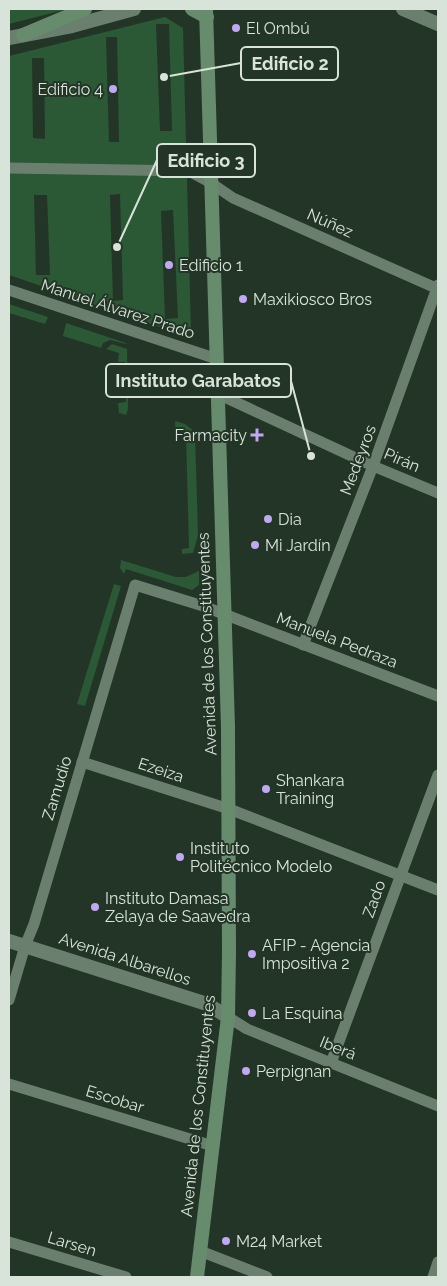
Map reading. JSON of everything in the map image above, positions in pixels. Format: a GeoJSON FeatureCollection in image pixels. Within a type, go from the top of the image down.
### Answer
{"type":"FeatureCollection","features":[{"type":"Feature","properties":{"kind":"main road"},"geometry":{"type":"LineString","coordinates":[[23,35],[84,9]]}},
{"type":"Feature","properties":{"kind":"main road"},"geometry":{"type":"LineString","coordinates":[[192,9],[206,13]]}},
{"type":"Feature","properties":{"kind":"main road","name":"Avenida de los Constituyentes"},"geometry":{"type":"LineString","coordinates":[[197,1277],[228,1017],[229,810],[206,13]]}},
{"type":"Feature","properties":{"kind":"street"},"geometry":{"type":"LineString","coordinates":[[9,38],[72,26],[134,9]]}},
{"type":"Feature","properties":{"kind":"street"},"geometry":{"type":"LineString","coordinates":[[403,9],[438,24]]}},
{"type":"Feature","properties":{"kind":"street","name":"Núñez"},"geometry":{"type":"LineString","coordinates":[[9,168],[189,172],[212,183],[233,198],[438,287]]}},
{"type":"Feature","properties":{"kind":"street","name":"Medeyros"},"geometry":{"type":"LineString","coordinates":[[303,645],[373,466],[438,287]]}},
{"type":"Feature","properties":{"kind":"street","name":"Manuel Álvarez Prado"},"geometry":{"type":"LineString","coordinates":[[9,290],[217,359]]}},
{"type":"Feature","properties":{"kind":"street","name":"Pirán"},"geometry":{"type":"LineString","coordinates":[[218,394],[373,466],[438,493]]}},
{"type":"Feature","properties":{"kind":"street","name":"Manuela Pedraza"},"geometry":{"type":"LineString","coordinates":[[136,585],[203,606],[438,696]]}},
{"type":"Feature","properties":{"kind":"street","name":"Zamudio"},"geometry":{"type":"LineString","coordinates":[[9,1000],[25,946],[34,924],[136,585]]}},
{"type":"Feature","properties":{"kind":"street","name":"Ezeiza"},"geometry":{"type":"LineString","coordinates":[[82,762],[229,810],[438,890]]}},
{"type":"Feature","properties":{"kind":"street","name":"Zado"},"geometry":{"type":"LineString","coordinates":[[331,1063],[438,775]]}},
{"type":"Feature","properties":{"kind":"street","name":"Avenida Albarellos"},"geometry":{"type":"LineString","coordinates":[[9,941],[206,1004],[228,1017]]}},
{"type":"Feature","properties":{"kind":"street","name":"Iberá"},"geometry":{"type":"LineString","coordinates":[[228,1017],[247,1029],[438,1106]]}},
{"type":"Feature","properties":{"kind":"street","name":"Escobar"},"geometry":{"type":"LineString","coordinates":[[9,1084],[213,1146]]}},
{"type":"Feature","properties":{"kind":"street","name":"Larsen"},"geometry":{"type":"LineString","coordinates":[[9,1242],[126,1277]]}},
{"type":"Feature","properties":{"kind":"street"},"geometry":{"type":"LineString","coordinates":[[200,1251],[267,1277]]}},
{"type":"Feature","properties":{"kind":"street"},"geometry":{"type":"LineString","coordinates":[[433,1277],[438,1262]]}},
{"type":"Feature","properties":{"kind":"green space"},"geometry":{"type":"Polygon","coordinates":[[[9,9],[68,9],[9,24],[9,9]]]}},
{"type":"Feature","properties":{"kind":"green space"},"geometry":{"type":"Polygon","coordinates":[[[165,17],[183,28],[191,331],[186,336],[9,275],[9,56],[165,17]],[[156,24],[160,131],[172,131],[169,24],[156,24]],[[106,37],[109,142],[119,142],[117,37],[106,37]],[[32,58],[33,138],[45,139],[44,58],[32,58]],[[120,194],[110,195],[113,301],[123,300],[120,194]],[[34,195],[36,275],[50,275],[47,195],[34,195]],[[173,210],[161,211],[165,319],[178,318],[173,210]]]}},
{"type":"Feature","properties":{"kind":"green space"},"geometry":{"type":"Polygon","coordinates":[[[9,304],[48,317],[45,324],[9,313],[9,304]]]}},
{"type":"Feature","properties":{"kind":"green space"},"geometry":{"type":"Polygon","coordinates":[[[66,323],[126,344],[110,340],[103,343],[101,348],[63,336],[66,323]]]}},
{"type":"Feature","properties":{"kind":"green space"},"geometry":{"type":"Polygon","coordinates":[[[112,344],[127,349],[128,409],[126,415],[119,413],[118,403],[126,402],[125,362],[118,362],[119,353],[106,349],[112,344]]]}},
{"type":"Feature","properties":{"kind":"green space"},"geometry":{"type":"Polygon","coordinates":[[[175,421],[185,424],[195,432],[198,535],[193,553],[182,554],[182,549],[189,548],[186,435],[176,435],[175,421]]]}},
{"type":"Feature","properties":{"kind":"green space"},"geometry":{"type":"Polygon","coordinates":[[[121,560],[176,577],[186,577],[199,571],[199,585],[192,590],[126,569],[124,574],[120,568],[121,560]]]}},
{"type":"Feature","properties":{"kind":"green space"},"geometry":{"type":"Polygon","coordinates":[[[114,584],[121,586],[85,706],[77,704],[114,584]]]}},
{"type":"Feature","properties":{"kind":"place","name":"El Ombú"},"geometry":{"type":"Point","coordinates":[236,28]}},
{"type":"Feature","properties":{"kind":"place","name":"Edificio 2"},"geometry":{"type":"Point","coordinates":[164,77]}},
{"type":"Feature","properties":{"kind":"place","name":"Edificio 4"},"geometry":{"type":"Point","coordinates":[113,89]}},
{"type":"Feature","properties":{"kind":"place","name":"Edificio 3"},"geometry":{"type":"Point","coordinates":[117,247]}},
{"type":"Feature","properties":{"kind":"place","name":"Edificio 1"},"geometry":{"type":"Point","coordinates":[169,265]}},
{"type":"Feature","properties":{"kind":"place","name":"Maxikiosco Bros"},"geometry":{"type":"Point","coordinates":[243,299]}},
{"type":"Feature","properties":{"kind":"place","name":"Farmacity"},"geometry":{"type":"Point","coordinates":[257,435]}},
{"type":"Feature","properties":{"kind":"place","name":"Instituto Garabatos"},"geometry":{"type":"Point","coordinates":[311,456]}},
{"type":"Feature","properties":{"kind":"place","name":"Dia"},"geometry":{"type":"Point","coordinates":[268,519]}},
{"type":"Feature","properties":{"kind":"place","name":"Mi Jardín"},"geometry":{"type":"Point","coordinates":[255,545]}},
{"type":"Feature","properties":{"kind":"place","name":"Shankara Training"},"geometry":{"type":"Point","coordinates":[266,789]}},
{"type":"Feature","properties":{"kind":"place","name":"Instituto Politécnico Modelo"},"geometry":{"type":"Point","coordinates":[180,857]}},
{"type":"Feature","properties":{"kind":"place","name":"Instituto Damasa Zelaya de Saavedra"},"geometry":{"type":"Point","coordinates":[95,907]}},
{"type":"Feature","properties":{"kind":"place","name":"AFIP - Agencia Impositiva 2"},"geometry":{"type":"Point","coordinates":[252,954]}},
{"type":"Feature","properties":{"kind":"place","name":"La Esquina"},"geometry":{"type":"Point","coordinates":[252,1013]}},
{"type":"Feature","properties":{"kind":"place","name":"Perpignan"},"geometry":{"type":"Point","coordinates":[246,1071]}},
{"type":"Feature","properties":{"kind":"place","name":"M24 Market"},"geometry":{"type":"Point","coordinates":[226,1241]}}]}
